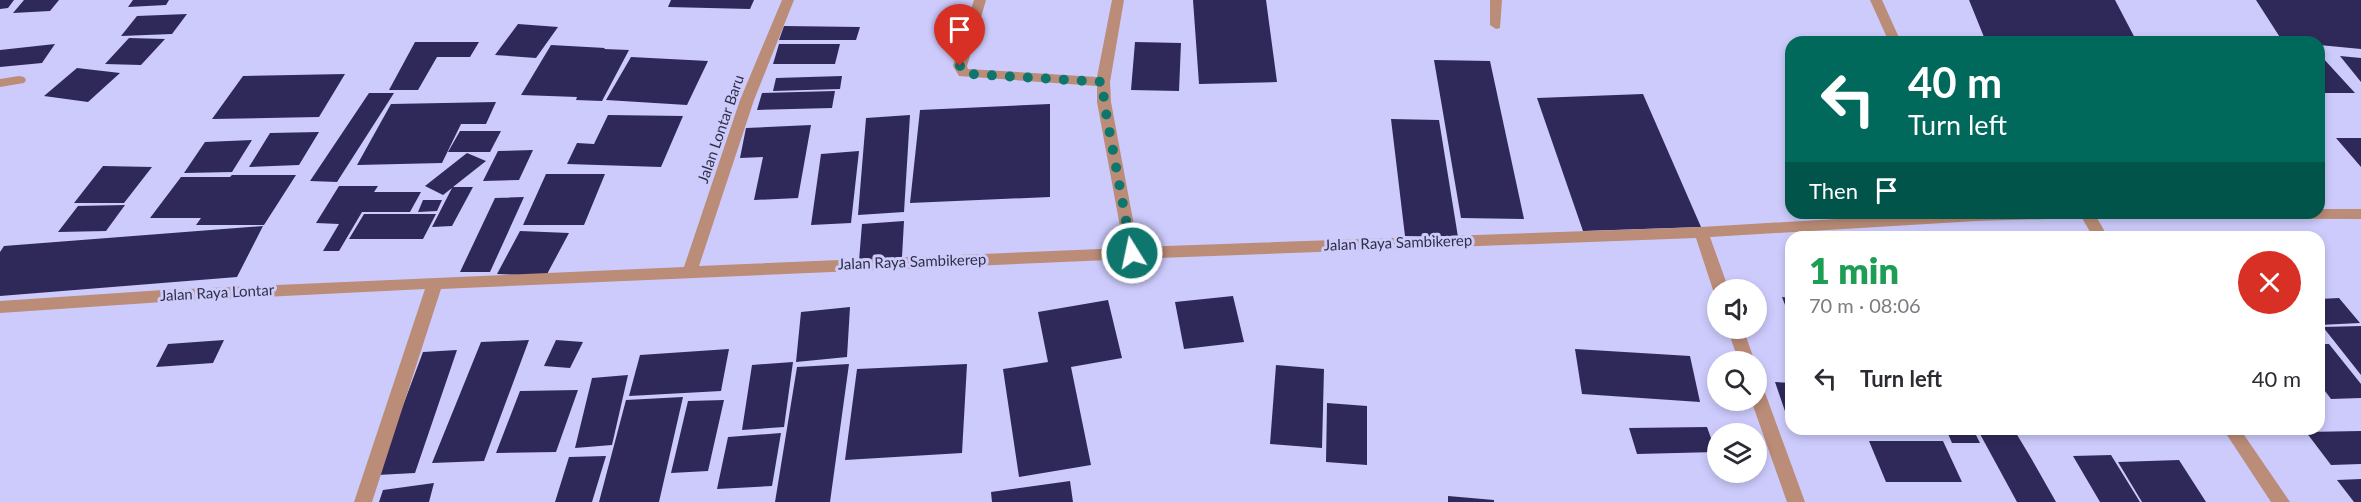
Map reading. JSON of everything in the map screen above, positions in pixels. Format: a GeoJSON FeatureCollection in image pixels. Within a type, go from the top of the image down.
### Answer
{"type":"FeatureCollection","features":[{"type":"Feature","properties":{"kind":"street","name":"Jalan Lontar Baru"},"geometry":{"type":"LineString","coordinates":[[690,271],[747,100],[788,0]]}},
{"type":"Feature","properties":{"kind":"street"},"geometry":{"type":"LineString","coordinates":[[980,0],[960,66],[964,73],[1103,82]]}},
{"type":"Feature","properties":{"kind":"street"},"geometry":{"type":"LineString","coordinates":[[1118,0],[1103,82],[1104,102],[1132,253]]}},
{"type":"Feature","properties":{"kind":"street"},"geometry":{"type":"LineString","coordinates":[[1496,0],[1496,25]]}},
{"type":"Feature","properties":{"kind":"street"},"geometry":{"type":"LineString","coordinates":[[1876,0],[1892,36]]}},
{"type":"Feature","properties":{"kind":"street"},"geometry":{"type":"LineString","coordinates":[[0,83],[19,80]]}},
{"type":"Feature","properties":{"kind":"street","name":"Jalan Raya Sambikerep"},"geometry":{"type":"LineString","coordinates":[[2325,214],[2361,214]]}},
{"type":"Feature","properties":{"kind":"street","name":"Jalan Raya Sambikerep"},"geometry":{"type":"LineString","coordinates":[[435,283],[1132,253],[1701,232],[1900,219]]}},
{"type":"Feature","properties":{"kind":"street"},"geometry":{"type":"LineString","coordinates":[[1701,232],[1717,279]]}},
{"type":"Feature","properties":{"kind":"street"},"geometry":{"type":"LineString","coordinates":[[363,502],[435,283]]}},
{"type":"Feature","properties":{"kind":"street","name":"Jalan Raya Lontar"},"geometry":{"type":"LineString","coordinates":[[0,307],[163,296],[435,283]]}},
{"type":"Feature","properties":{"kind":"street"},"geometry":{"type":"LineString","coordinates":[[1764,411],[1796,502]]}},
{"type":"Feature","properties":{"kind":"street"},"geometry":{"type":"LineString","coordinates":[[2235,435],[2281,502]]}},
{"type":"Feature","properties":{"kind":"building"},"geometry":{"type":"Polygon","coordinates":[[[0,0],[14,0],[8,8],[0,9],[0,0]]]}},
{"type":"Feature","properties":{"kind":"building"},"geometry":{"type":"Polygon","coordinates":[[[24,0],[59,0],[50,11],[13,13],[24,0]]]}},
{"type":"Feature","properties":{"kind":"building"},"geometry":{"type":"Polygon","coordinates":[[[133,0],[169,0],[166,5],[128,7],[133,0]]]}},
{"type":"Feature","properties":{"kind":"building"},"geometry":{"type":"Polygon","coordinates":[[[671,0],[754,0],[750,9],[668,7],[671,0]]]}},
{"type":"Feature","properties":{"kind":"building"},"geometry":{"type":"Polygon","coordinates":[[[1193,0],[1266,0],[1277,82],[1199,84],[1193,0]]]}},
{"type":"Feature","properties":{"kind":"building"},"geometry":{"type":"Polygon","coordinates":[[[1969,0],[2115,0],[2134,36],[1984,36],[1969,0]]]}},
{"type":"Feature","properties":{"kind":"building"},"geometry":{"type":"Polygon","coordinates":[[[2256,0],[2361,0],[2361,49],[2325,46],[2325,36],[2279,36],[2256,0]]]}},
{"type":"Feature","properties":{"kind":"building"},"geometry":{"type":"Polygon","coordinates":[[[187,14],[172,34],[121,36],[137,16],[187,14]]]}},
{"type":"Feature","properties":{"kind":"building"},"geometry":{"type":"Polygon","coordinates":[[[518,24],[558,27],[536,58],[495,55],[518,24]]]}},
{"type":"Feature","properties":{"kind":"building"},"geometry":{"type":"Polygon","coordinates":[[[784,26],[860,27],[856,40],[779,40],[784,26]]]}},
{"type":"Feature","properties":{"kind":"building"},"geometry":{"type":"Polygon","coordinates":[[[129,38],[165,39],[141,65],[105,64],[129,38]]]}},
{"type":"Feature","properties":{"kind":"building"},"geometry":{"type":"Polygon","coordinates":[[[415,42],[479,42],[470,57],[437,57],[418,90],[389,90],[415,42]]]}},
{"type":"Feature","properties":{"kind":"building"},"geometry":{"type":"Polygon","coordinates":[[[1135,42],[1181,43],[1179,91],[1131,90],[1135,42]]]}},
{"type":"Feature","properties":{"kind":"building"},"geometry":{"type":"Polygon","coordinates":[[[55,44],[42,63],[0,67],[0,50],[55,44]]]}},
{"type":"Feature","properties":{"kind":"building"},"geometry":{"type":"Polygon","coordinates":[[[779,44],[840,44],[835,64],[773,64],[779,44]]]}},
{"type":"Feature","properties":{"kind":"building"},"geometry":{"type":"Polygon","coordinates":[[[551,45],[629,50],[602,101],[576,100],[577,97],[521,95],[551,45]]]}},
{"type":"Feature","properties":{"kind":"building"},"geometry":{"type":"Polygon","coordinates":[[[2340,56],[2361,58],[2361,82],[2340,56]]]}},
{"type":"Feature","properties":{"kind":"building"},"geometry":{"type":"Polygon","coordinates":[[[631,57],[708,61],[687,105],[606,100],[631,57]]]}},
{"type":"Feature","properties":{"kind":"building"},"geometry":{"type":"Polygon","coordinates":[[[1434,60],[1490,61],[1524,219],[1461,218],[1434,60]]]}},
{"type":"Feature","properties":{"kind":"building"},"geometry":{"type":"Polygon","coordinates":[[[2325,60],[2355,93],[2325,93],[2325,60]]]}},
{"type":"Feature","properties":{"kind":"building"},"geometry":{"type":"Polygon","coordinates":[[[77,68],[120,73],[88,102],[44,96],[77,68]]]}},
{"type":"Feature","properties":{"kind":"building"},"geometry":{"type":"Polygon","coordinates":[[[345,74],[319,117],[212,119],[243,76],[345,74]]]}},
{"type":"Feature","properties":{"kind":"building"},"geometry":{"type":"Polygon","coordinates":[[[842,76],[840,89],[773,91],[776,78],[842,76]]]}},
{"type":"Feature","properties":{"kind":"building"},"geometry":{"type":"Polygon","coordinates":[[[835,91],[832,108],[757,110],[762,93],[835,91]]]}},
{"type":"Feature","properties":{"kind":"building"},"geometry":{"type":"Polygon","coordinates":[[[369,93],[394,93],[337,182],[310,181],[369,93]]]}},
{"type":"Feature","properties":{"kind":"building"},"geometry":{"type":"Polygon","coordinates":[[[1643,94],[1701,227],[1583,231],[1537,98],[1643,94]]]}},
{"type":"Feature","properties":{"kind":"building"},"geometry":{"type":"Polygon","coordinates":[[[496,102],[486,124],[461,124],[442,163],[357,165],[391,104],[496,102]]]}},
{"type":"Feature","properties":{"kind":"building"},"geometry":{"type":"Polygon","coordinates":[[[1050,104],[1050,197],[910,203],[920,110],[1050,104]]]}},
{"type":"Feature","properties":{"kind":"building"},"geometry":{"type":"Polygon","coordinates":[[[608,115],[683,116],[661,167],[567,164],[577,143],[594,144],[608,115]]]}},
{"type":"Feature","properties":{"kind":"building"},"geometry":{"type":"Polygon","coordinates":[[[910,115],[904,212],[858,215],[866,118],[910,115]]]}},
{"type":"Feature","properties":{"kind":"building"},"geometry":{"type":"Polygon","coordinates":[[[1391,119],[1439,120],[1458,237],[1405,236],[1391,119]]]}},
{"type":"Feature","properties":{"kind":"building"},"geometry":{"type":"Polygon","coordinates":[[[811,125],[798,198],[754,200],[763,157],[740,158],[746,128],[811,125]]]}},
{"type":"Feature","properties":{"kind":"building"},"geometry":{"type":"Polygon","coordinates":[[[460,131],[501,131],[490,152],[448,152],[460,131]]]}},
{"type":"Feature","properties":{"kind":"building"},"geometry":{"type":"Polygon","coordinates":[[[319,132],[299,165],[249,167],[270,133],[319,132]]]}},
{"type":"Feature","properties":{"kind":"building"},"geometry":{"type":"Polygon","coordinates":[[[2336,138],[2361,138],[2361,167],[2336,138]]]}},
{"type":"Feature","properties":{"kind":"building"},"geometry":{"type":"Polygon","coordinates":[[[252,140],[232,172],[184,173],[205,142],[252,140]]]}},
{"type":"Feature","properties":{"kind":"building"},"geometry":{"type":"Polygon","coordinates":[[[533,150],[519,180],[483,181],[498,151],[533,150]]]}},
{"type":"Feature","properties":{"kind":"building"},"geometry":{"type":"Polygon","coordinates":[[[859,151],[851,223],[811,225],[821,154],[859,151]]]}},
{"type":"Feature","properties":{"kind":"building"},"geometry":{"type":"Polygon","coordinates":[[[467,153],[486,161],[453,187],[473,187],[452,226],[432,227],[452,188],[443,195],[425,186],[467,153]]]}},
{"type":"Feature","properties":{"kind":"building"},"geometry":{"type":"Polygon","coordinates":[[[103,166],[152,167],[124,203],[74,203],[103,166]]]}},
{"type":"Feature","properties":{"kind":"building"},"geometry":{"type":"Polygon","coordinates":[[[546,174],[605,174],[584,225],[523,225],[546,174]]]}},
{"type":"Feature","properties":{"kind":"building"},"geometry":{"type":"Polygon","coordinates":[[[232,175],[296,175],[264,225],[196,225],[201,218],[150,218],[181,177],[230,177],[232,175]]]}},
{"type":"Feature","properties":{"kind":"building"},"geometry":{"type":"Polygon","coordinates":[[[339,186],[378,186],[374,192],[421,192],[410,212],[362,212],[339,251],[323,251],[339,224],[316,223],[339,186]]]}},
{"type":"Feature","properties":{"kind":"building"},"geometry":{"type":"Polygon","coordinates":[[[524,197],[490,272],[460,272],[495,198],[524,197]]]}},
{"type":"Feature","properties":{"kind":"building"},"geometry":{"type":"Polygon","coordinates":[[[423,200],[442,200],[437,211],[418,212],[423,200]]]}},
{"type":"Feature","properties":{"kind":"building"},"geometry":{"type":"Polygon","coordinates":[[[125,205],[106,231],[58,232],[78,206],[125,205]]]}},
{"type":"Feature","properties":{"kind":"building"},"geometry":{"type":"Polygon","coordinates":[[[364,214],[436,214],[423,239],[349,239],[364,214]]]}},
{"type":"Feature","properties":{"kind":"building"},"geometry":{"type":"Polygon","coordinates":[[[904,221],[902,257],[859,261],[862,224],[904,221]]]}},
{"type":"Feature","properties":{"kind":"building"},"geometry":{"type":"Polygon","coordinates":[[[263,226],[237,277],[0,296],[0,252],[4,246],[263,226]]]}},
{"type":"Feature","properties":{"kind":"building"},"geometry":{"type":"Polygon","coordinates":[[[520,231],[569,233],[546,276],[497,274],[520,231]]]}},
{"type":"Feature","properties":{"kind":"building"},"geometry":{"type":"Polygon","coordinates":[[[1233,296],[1244,342],[1184,349],[1175,302],[1233,296]]]}},
{"type":"Feature","properties":{"kind":"building"},"geometry":{"type":"Polygon","coordinates":[[[2339,298],[2360,323],[2325,325],[2325,299],[2339,298]]]}},
{"type":"Feature","properties":{"kind":"building"},"geometry":{"type":"Polygon","coordinates":[[[1108,300],[1122,358],[1071,367],[1091,465],[1019,477],[1003,369],[1048,362],[1038,312],[1108,300]]]}},
{"type":"Feature","properties":{"kind":"building"},"geometry":{"type":"Polygon","coordinates":[[[850,307],[847,357],[796,362],[801,312],[850,307]]]}},
{"type":"Feature","properties":{"kind":"building"},"geometry":{"type":"Polygon","coordinates":[[[2361,326],[2361,375],[2325,330],[2325,327],[2361,326]]]}},
{"type":"Feature","properties":{"kind":"building"},"geometry":{"type":"Polygon","coordinates":[[[224,340],[213,363],[156,367],[168,344],[224,340]]]}},
{"type":"Feature","properties":{"kind":"building"},"geometry":{"type":"Polygon","coordinates":[[[529,340],[484,461],[432,463],[481,342],[529,340]]]}},
{"type":"Feature","properties":{"kind":"building"},"geometry":{"type":"Polygon","coordinates":[[[556,340],[583,342],[570,368],[544,366],[556,340]]]}},
{"type":"Feature","properties":{"kind":"building"},"geometry":{"type":"Polygon","coordinates":[[[2325,344],[2329,344],[2361,384],[2361,398],[2331,399],[2325,391],[2325,344]]]}},
{"type":"Feature","properties":{"kind":"building"},"geometry":{"type":"Polygon","coordinates":[[[729,349],[721,391],[629,396],[640,355],[729,349]]]}},
{"type":"Feature","properties":{"kind":"building"},"geometry":{"type":"Polygon","coordinates":[[[1575,349],[1690,356],[1700,402],[1582,394],[1575,349]]]}},
{"type":"Feature","properties":{"kind":"building"},"geometry":{"type":"Polygon","coordinates":[[[457,350],[415,473],[377,475],[423,352],[457,350]]]}},
{"type":"Feature","properties":{"kind":"building"},"geometry":{"type":"Polygon","coordinates":[[[793,362],[784,427],[742,430],[752,365],[793,362]]]}},
{"type":"Feature","properties":{"kind":"building"},"geometry":{"type":"Polygon","coordinates":[[[849,364],[830,502],[775,502],[797,367],[849,364]]]}},
{"type":"Feature","properties":{"kind":"building"},"geometry":{"type":"Polygon","coordinates":[[[967,364],[962,453],[845,460],[857,369],[967,364]]]}},
{"type":"Feature","properties":{"kind":"building"},"geometry":{"type":"Polygon","coordinates":[[[1276,365],[1324,369],[1322,448],[1270,444],[1276,365]]]}},
{"type":"Feature","properties":{"kind":"building"},"geometry":{"type":"Polygon","coordinates":[[[628,375],[612,445],[575,448],[592,378],[628,375]]]}},
{"type":"Feature","properties":{"kind":"building"},"geometry":{"type":"Polygon","coordinates":[[[1775,382],[1785,383],[1785,411],[1775,382]]]}},
{"type":"Feature","properties":{"kind":"building"},"geometry":{"type":"Polygon","coordinates":[[[578,390],[556,452],[496,453],[520,391],[578,390]]]}},
{"type":"Feature","properties":{"kind":"building"},"geometry":{"type":"Polygon","coordinates":[[[683,397],[659,502],[599,502],[626,400],[683,397]]]}},
{"type":"Feature","properties":{"kind":"building"},"geometry":{"type":"Polygon","coordinates":[[[724,400],[708,471],[671,473],[688,401],[724,400]]]}},
{"type":"Feature","properties":{"kind":"building"},"geometry":{"type":"Polygon","coordinates":[[[1327,403],[1367,406],[1367,465],[1326,462],[1327,403]]]}},
{"type":"Feature","properties":{"kind":"building"},"geometry":{"type":"Polygon","coordinates":[[[1707,427],[1707,452],[1637,454],[1629,428],[1707,427]]]}},
{"type":"Feature","properties":{"kind":"building"},"geometry":{"type":"Polygon","coordinates":[[[2361,431],[2361,464],[2331,465],[2308,435],[2325,435],[2325,432],[2361,431]]]}},
{"type":"Feature","properties":{"kind":"building"},"geometry":{"type":"Polygon","coordinates":[[[781,433],[772,486],[717,489],[728,437],[781,433]]]}},
{"type":"Feature","properties":{"kind":"building"},"geometry":{"type":"Polygon","coordinates":[[[1949,435],[1976,435],[1980,443],[1952,443],[1949,435]]]}},
{"type":"Feature","properties":{"kind":"building"},"geometry":{"type":"Polygon","coordinates":[[[1981,435],[2017,435],[2056,502],[2017,502],[1981,435]]]}},
{"type":"Feature","properties":{"kind":"building"},"geometry":{"type":"Polygon","coordinates":[[[1869,441],[1943,441],[1962,482],[1886,482],[1869,441]]]}},
{"type":"Feature","properties":{"kind":"building"},"geometry":{"type":"Polygon","coordinates":[[[2111,455],[2140,502],[2100,502],[2073,456],[2111,455]]]}},
{"type":"Feature","properties":{"kind":"building"},"geometry":{"type":"Polygon","coordinates":[[[606,456],[592,502],[555,502],[569,457],[606,456]]]}},
{"type":"Feature","properties":{"kind":"building"},"geometry":{"type":"Polygon","coordinates":[[[2179,460],[2206,502],[2142,502],[2118,462],[2179,460]]]}},
{"type":"Feature","properties":{"kind":"building"},"geometry":{"type":"Polygon","coordinates":[[[2361,479],[2361,502],[2354,502],[2337,480],[2361,479]]]}},
{"type":"Feature","properties":{"kind":"building"},"geometry":{"type":"Polygon","coordinates":[[[1070,481],[1073,502],[992,502],[991,492],[1070,481]]]}},
{"type":"Feature","properties":{"kind":"building"},"geometry":{"type":"Polygon","coordinates":[[[434,483],[429,502],[379,502],[383,490],[434,483]]]}},
{"type":"Feature","properties":{"kind":"building"},"geometry":{"type":"Polygon","coordinates":[[[1448,496],[1494,500],[1494,502],[1448,502],[1448,496]]]}},
{"type":"Feature","properties":{"kind":"route"},"geometry":{"type":"LineString","coordinates":[[960,66],[964,73],[969,74],[1103,82],[1104,102],[1132,253]]}}]}
